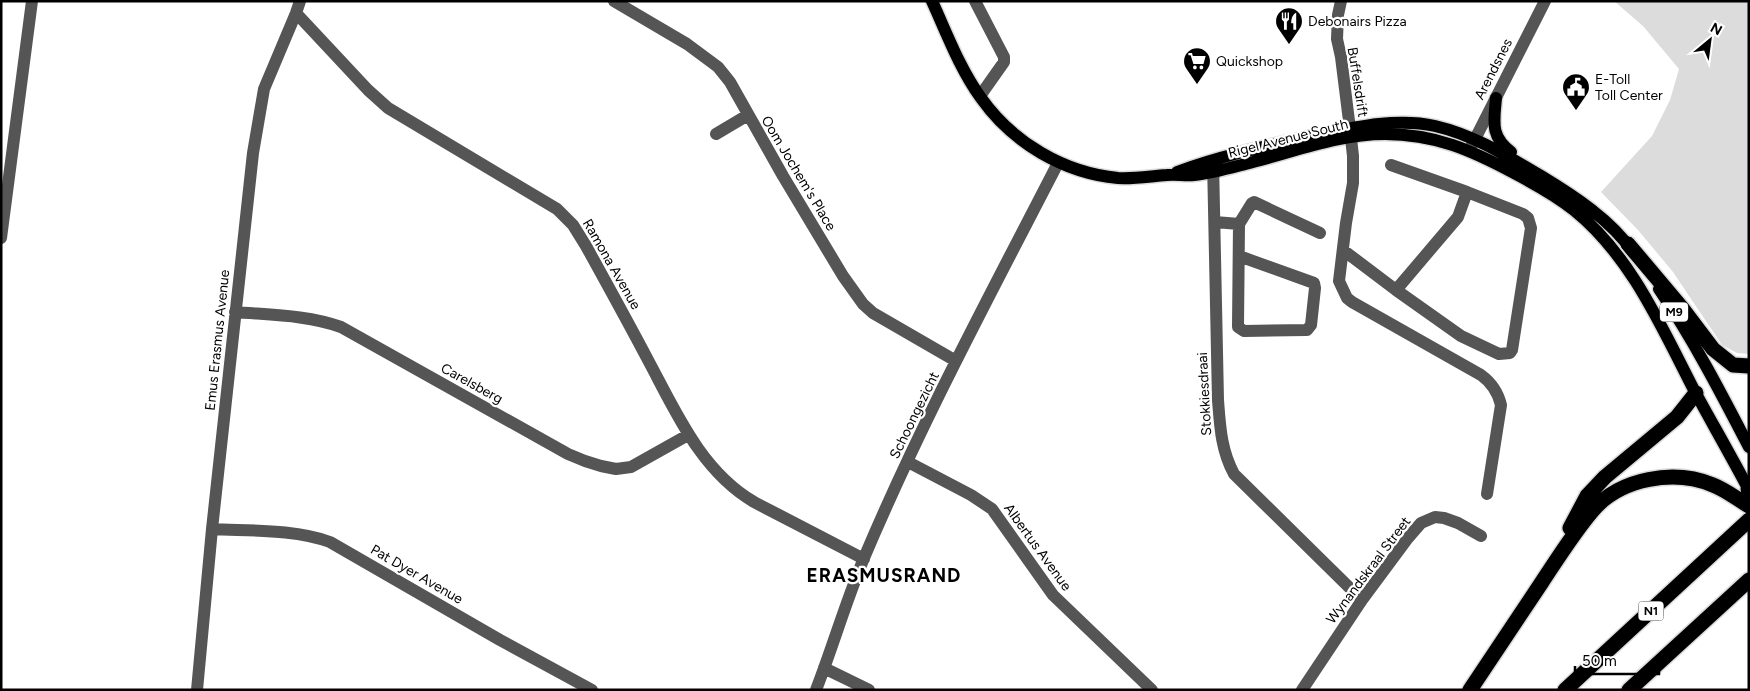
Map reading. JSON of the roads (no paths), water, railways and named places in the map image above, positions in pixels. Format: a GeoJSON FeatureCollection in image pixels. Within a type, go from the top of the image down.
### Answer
{"type":"FeatureCollection","features":[{"type":"Feature","properties":{"kind":"highway"},"geometry":{"type":"LineString","coordinates":[[1628,244],[1682,308],[1713,349],[1724,360],[1733,365],[1749,366]]}},
{"type":"Feature","properties":{"kind":"highway"},"geometry":{"type":"LineString","coordinates":[[1501,643],[1587,496],[1605,477],[1677,417],[1696,392]]}},
{"type":"Feature","properties":{"kind":"highway"},"geometry":{"type":"LineString","coordinates":[[1470,690],[1571,538],[1594,509],[1609,496],[1624,487],[1667,477],[1690,479],[1713,485],[1749,506]]}},
{"type":"Feature","properties":{"kind":"highway","name":"N1"},"geometry":{"type":"LineString","coordinates":[[1565,690],[1749,520]]}},
{"type":"Feature","properties":{"kind":"highway"},"geometry":{"type":"LineString","coordinates":[[1628,690],[1749,580]]}},
{"type":"Feature","properties":{"kind":"main road","name":"Rigel Avenue South"},"geometry":{"type":"LineString","coordinates":[[932,1],[962,64],[980,96],[1008,129],[1058,163],[1089,174],[1119,178],[1170,174],[1192,175],[1257,149],[1402,123],[1426,124],[1444,129],[1472,145],[1547,190],[1575,211],[1594,229],[1616,255],[1640,288],[1749,490]]}},
{"type":"Feature","properties":{"kind":"main road"},"geometry":{"type":"LineString","coordinates":[[1496,98],[1494,127],[1497,138],[1517,157],[1558,186]]}},
{"type":"Feature","properties":{"kind":"main road","name":"Rigel Avenue South"},"geometry":{"type":"LineString","coordinates":[[1472,145],[1498,150],[1558,186],[1597,215],[1628,244],[1678,318],[1716,384],[1748,446]]}},
{"type":"Feature","properties":{"kind":"street"},"geometry":{"type":"LineString","coordinates":[[1,238],[32,1]]}},
{"type":"Feature","properties":{"kind":"street","name":"Oom Jochem's Place"},"geometry":{"type":"LineString","coordinates":[[614,1],[709,58],[730,82],[843,276],[863,304],[873,313],[956,361]]}},
{"type":"Feature","properties":{"kind":"street"},"geometry":{"type":"LineString","coordinates":[[975,1],[1004,57],[1004,62],[980,96]]}},
{"type":"Feature","properties":{"kind":"street","name":"Buffelsdrift"},"geometry":{"type":"LineString","coordinates":[[1341,1],[1338,15],[1337,39],[1351,133],[1353,183],[1339,281],[1347,298],[1358,306],[1482,375],[1493,386],[1499,396],[1501,405],[1487,494]]}},
{"type":"Feature","properties":{"kind":"street","name":"Arendsnes"},"geometry":{"type":"LineString","coordinates":[[1472,145],[1544,1]]}},
{"type":"Feature","properties":{"kind":"street","name":"Emus Erasmus Avenue"},"geometry":{"type":"LineString","coordinates":[[197,690],[212,528],[254,153],[264,89],[298,7]]}},
{"type":"Feature","properties":{"kind":"street","name":"Ramona Avenue"},"geometry":{"type":"LineString","coordinates":[[298,7],[368,90],[388,108],[556,209],[573,225],[688,435],[710,466],[725,481],[738,493],[864,559]]}},
{"type":"Feature","properties":{"kind":"street"},"geometry":{"type":"LineString","coordinates":[[716,134],[748,115]]}},
{"type":"Feature","properties":{"kind":"street","name":"Schoongezicht"},"geometry":{"type":"LineString","coordinates":[[816,690],[864,559],[908,462],[956,361],[1058,163]]}},
{"type":"Feature","properties":{"kind":"street"},"geometry":{"type":"LineString","coordinates":[[1343,250],[1461,336],[1499,354],[1510,353],[1512,350],[1531,228],[1528,218],[1523,214],[1467,192],[1391,165]]}},
{"type":"Feature","properties":{"kind":"street","name":"Stokkiesdraai"},"geometry":{"type":"LineString","coordinates":[[1213,166],[1219,422],[1221,441],[1227,462],[1234,474],[1362,600]]}},
{"type":"Feature","properties":{"kind":"street"},"geometry":{"type":"LineString","coordinates":[[1396,290],[1458,217],[1467,192]]}},
{"type":"Feature","properties":{"kind":"street"},"geometry":{"type":"LineString","coordinates":[[1239,256],[1314,283],[1311,325],[1307,330],[1244,331],[1238,327],[1239,224],[1254,202],[1320,233]]}},
{"type":"Feature","properties":{"kind":"street"},"geometry":{"type":"LineString","coordinates":[[1215,222],[1239,224]]}},
{"type":"Feature","properties":{"kind":"street","name":"Carelsberg"},"geometry":{"type":"LineString","coordinates":[[235,312],[325,321],[341,327],[568,454],[601,466],[616,469],[631,467],[688,435]]}},
{"type":"Feature","properties":{"kind":"street","name":"Albertus Avenue"},"geometry":{"type":"LineString","coordinates":[[908,462],[972,494],[992,509],[1053,595],[1152,690]]}},
{"type":"Feature","properties":{"kind":"street","name":"Wynandskraal Street"},"geometry":{"type":"LineString","coordinates":[[1302,690],[1362,600],[1416,528],[1428,519],[1435,517],[1444,518],[1458,523],[1481,536]]}},
{"type":"Feature","properties":{"kind":"street","name":"Pat Dyer Avenue"},"geometry":{"type":"LineString","coordinates":[[212,528],[313,536],[330,542],[500,640],[592,690]]}},
{"type":"Feature","properties":{"kind":"street"},"geometry":{"type":"LineString","coordinates":[[824,668],[869,690]]}},
{"type":"Feature","properties":{"kind":"place","name":"Debonairs Pizza"},"geometry":{"type":"Point","coordinates":[1289,45]}},
{"type":"Feature","properties":{"kind":"place","name":"Quickshop"},"geometry":{"type":"Point","coordinates":[1197,85]}},
{"type":"Feature","properties":{"kind":"place","name":"E-Toll Toll Center"},"geometry":{"type":"Point","coordinates":[1576,111]}},
{"type":"Feature","properties":{"kind":"district","name":"ERASMUSRAND"},"geometry":{"type":"Point","coordinates":[884,575]}}]}
